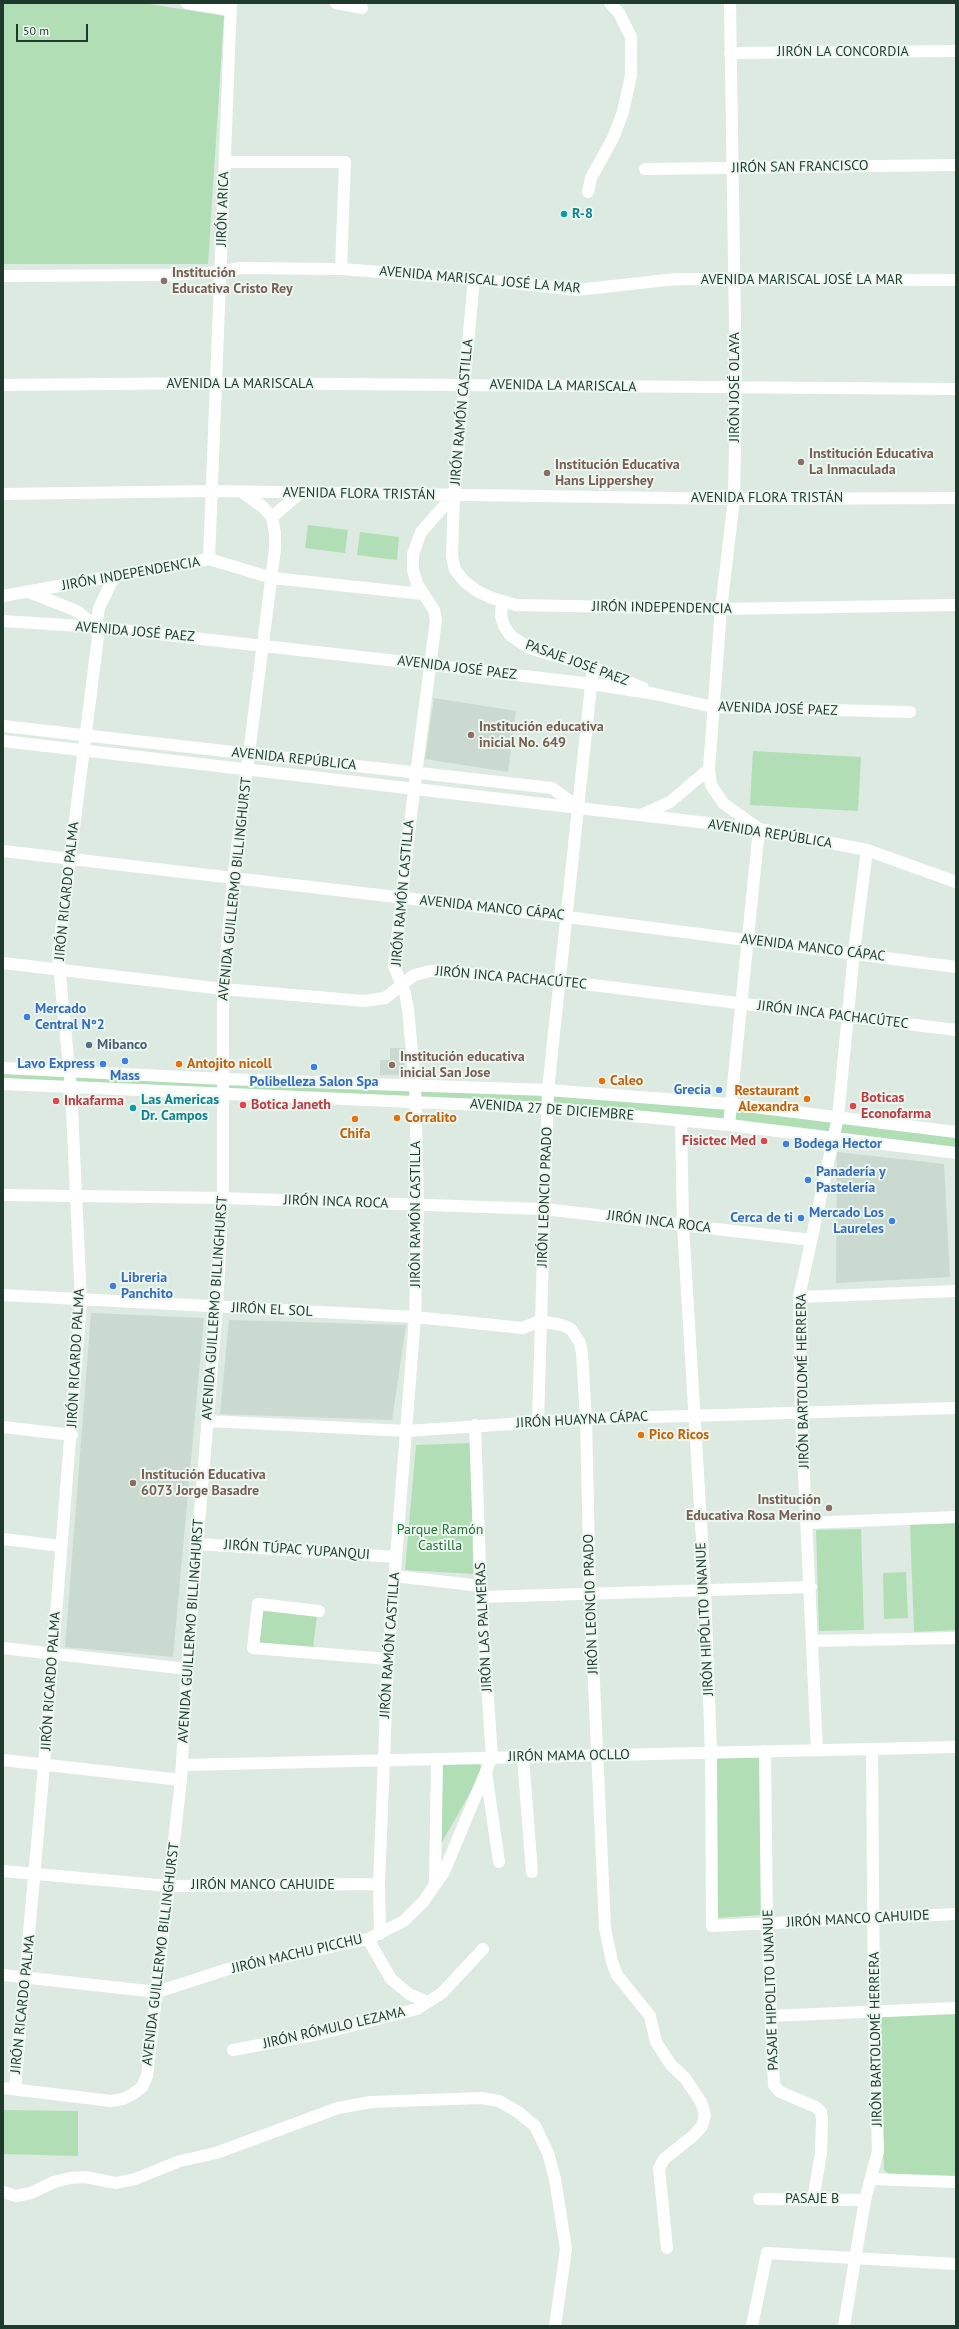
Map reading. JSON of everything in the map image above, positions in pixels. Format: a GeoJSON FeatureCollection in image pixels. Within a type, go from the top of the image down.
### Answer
{"type":"FeatureCollection","features":[{"type":"Feature","properties":{"kind":"street"},"geometry":{"type":"LineString","coordinates":[[187,3],[231,7]]}},
{"type":"Feature","properties":{"kind":"street"},"geometry":{"type":"LineString","coordinates":[[336,3],[362,8]]}},
{"type":"Feature","properties":{"kind":"street"},"geometry":{"type":"LineString","coordinates":[[588,192],[591,178],[613,138],[623,112],[630,75],[630,37],[619,13],[610,3]]}},
{"type":"Feature","properties":{"kind":"street","name":"JIRÓN JOSÉ OLAYA"},"geometry":{"type":"LineString","coordinates":[[730,3],[731,168],[736,388],[734,499],[721,609],[709,769],[711,785],[723,803],[759,829]]}},
{"type":"Feature","properties":{"kind":"street","name":"JIRÓN ARICA"},"geometry":{"type":"LineString","coordinates":[[209,559],[231,7]]}},
{"type":"Feature","properties":{"kind":"street","name":"JIRÓN LA CONCORDIA"},"geometry":{"type":"LineString","coordinates":[[730,53],[956,51]]}},
{"type":"Feature","properties":{"kind":"street"},"geometry":{"type":"LineString","coordinates":[[225,162],[345,162],[341,269]]}},
{"type":"Feature","properties":{"kind":"street","name":"JIRÓN SAN FRANCISCO"},"geometry":{"type":"LineString","coordinates":[[645,169],[956,165]]}},
{"type":"Feature","properties":{"kind":"street","name":"AVENIDA MARISCAL JOSÉ LA MAR"},"geometry":{"type":"LineString","coordinates":[[3,276],[135,276],[220,272],[240,268],[341,269],[474,279],[577,290],[645,281],[956,280]]}},
{"type":"Feature","properties":{"kind":"street","name":"JIRÓN RAMÓN CASTILLA"},"geometry":{"type":"LineString","coordinates":[[374,1936],[379,1884],[388,1659],[415,1317],[418,1204],[415,1084],[408,1008],[401,983],[394,966],[416,773],[432,665],[436,620],[434,610],[417,584],[413,570],[413,554],[416,542],[427,525],[454,495],[474,279]]}},
{"type":"Feature","properties":{"kind":"street","name":"AVENIDA LA MARISCALA"},"geometry":{"type":"LineString","coordinates":[[3,385],[216,383],[736,388],[956,388]]}},
{"type":"Feature","properties":{"kind":"street","name":"AVENIDA FLORA TRISTÁN"},"geometry":{"type":"LineString","coordinates":[[3,494],[212,491],[734,499],[956,498]]}},
{"type":"Feature","properties":{"kind":"street"},"geometry":{"type":"LineString","coordinates":[[242,492],[263,507],[272,517],[300,493]]}},
{"type":"Feature","properties":{"kind":"street","name":"JIRÓN INDEPENDENCIA"},"geometry":{"type":"LineString","coordinates":[[454,495],[452,556],[455,570],[464,581],[476,591],[502,602],[528,606],[721,609],[956,605]]}},
{"type":"Feature","properties":{"kind":"street","name":"AVENIDA GUILLERMO BILLINGHURST"},"geometry":{"type":"LineString","coordinates":[[9,2089],[111,2101],[123,2099],[133,2094],[142,2087],[147,2076],[181,1780],[187,1669],[217,1307],[223,1198],[223,988],[233,879],[272,578],[276,533],[272,517]]}},
{"type":"Feature","properties":{"kind":"street","name":"JIRÓN INDEPENDENCIA"},"geometry":{"type":"LineString","coordinates":[[3,596],[209,559],[272,578],[423,594]]}},
{"type":"Feature","properties":{"kind":"street","name":"JIRÓN RICARDO PALMA"},"geometry":{"type":"LineString","coordinates":[[9,2089],[26,1978],[61,1546],[72,1435],[81,1301],[71,1088],[58,955],[98,637],[96,627],[99,608],[114,577]]}},
{"type":"Feature","properties":{"kind":"street"},"geometry":{"type":"LineString","coordinates":[[30,592],[77,611],[96,627]]}},
{"type":"Feature","properties":{"kind":"street","name":"PASAJE JOSÉ PAEZ"},"geometry":{"type":"LineString","coordinates":[[502,602],[501,616],[504,626],[511,636],[529,648],[593,667],[655,694]]}},
{"type":"Feature","properties":{"kind":"street","name":"AVENIDA JOSÉ PAEZ"},"geometry":{"type":"LineString","coordinates":[[3,621],[96,627],[264,644],[592,684],[655,694],[713,707],[910,712]]}},
{"type":"Feature","properties":{"kind":"street","name":"JIRÓN LEONCIO PRADO"},"geometry":{"type":"LineString","coordinates":[[538,1422],[539,1321],[548,1090],[593,667]]}},
{"type":"Feature","properties":{"kind":"street","name":"AVENIDA REPÚBLICA"},"geometry":{"type":"LineString","coordinates":[[3,726],[552,788],[579,808]]}},
{"type":"Feature","properties":{"kind":"street","name":"AVENIDA REPÚBLICA"},"geometry":{"type":"LineString","coordinates":[[3,741],[759,829],[867,850],[956,882]]}},
{"type":"Feature","properties":{"kind":"street"},"geometry":{"type":"LineString","coordinates":[[641,816],[670,802],[709,769]]}},
{"type":"Feature","properties":{"kind":"street"},"geometry":{"type":"LineString","coordinates":[[729,1125],[759,829]]}},
{"type":"Feature","properties":{"kind":"street","name":"JIRÓN BARTOLOMÉ HERRERA"},"geometry":{"type":"LineString","coordinates":[[817,1750],[801,1412],[799,1297],[838,1117],[854,952],[867,850]]}},
{"type":"Feature","properties":{"kind":"street","name":"AVENIDA MANCO CÁPAC"},"geometry":{"type":"LineString","coordinates":[[3,851],[748,939],[854,952],[956,967]]}},
{"type":"Feature","properties":{"kind":"street","name":"JIRÓN INCA PACHACÚTEC"},"geometry":{"type":"LineString","coordinates":[[3,963],[223,988],[371,1001],[385,998],[401,983],[414,975],[432,971],[560,981],[956,1030]]}},
{"type":"Feature","properties":{"kind":"street","name":"AVENIDA 27 DE DICIEMBRE"},"geometry":{"type":"LineString","coordinates":[[3,1068],[224,1079],[415,1084],[548,1090],[730,1104],[956,1132]]}},
{"type":"Feature","properties":{"kind":"street","name":"AVENIDA 27 DE DICIEMBRE"},"geometry":{"type":"LineString","coordinates":[[3,1084],[71,1088],[224,1092],[548,1108],[729,1125],[956,1153]]}},
{"type":"Feature","properties":{"kind":"street"},"geometry":{"type":"LineString","coordinates":[[627,1115],[629,1096]]}},
{"type":"Feature","properties":{"kind":"street","name":"JIRÓN HIPÓLITO UNANUE"},"geometry":{"type":"LineString","coordinates":[[681,1121],[683,1225],[705,1590],[711,1752],[712,1926]]}},
{"type":"Feature","properties":{"kind":"street","name":"JIRÓN INCA ROCA"},"geometry":{"type":"LineString","coordinates":[[3,1195],[223,1198],[544,1208],[811,1240]]}},
{"type":"Feature","properties":{"kind":"street"},"geometry":{"type":"LineString","coordinates":[[799,1297],[956,1291]]}},
{"type":"Feature","properties":{"kind":"street","name":"JIRÓN EL SOL"},"geometry":{"type":"LineString","coordinates":[[3,1296],[415,1317],[523,1328],[539,1321]]}},
{"type":"Feature","properties":{"kind":"street","name":"JIRÓN LEONCIO PRADO"},"geometry":{"type":"LineString","coordinates":[[539,1321],[562,1325],[571,1329],[580,1343],[586,1419],[590,1594],[605,1914],[612,1962],[618,1975],[650,2016],[656,2042],[670,2065],[685,2078],[701,2102],[705,2115],[702,2126],[693,2136],[664,2159],[659,2168],[667,2248]]}},
{"type":"Feature","properties":{"kind":"street","name":"JIRÓN HUAYNA CÁPAC"},"geometry":{"type":"LineString","coordinates":[[208,1421],[406,1431],[475,1425],[586,1419],[956,1408]]}},
{"type":"Feature","properties":{"kind":"street","name":"JIRÓN LAS PALMERAS"},"geometry":{"type":"LineString","coordinates":[[475,1425],[481,1591],[492,1757]]}},
{"type":"Feature","properties":{"kind":"street"},"geometry":{"type":"LineString","coordinates":[[3,1427],[72,1435]]}},
{"type":"Feature","properties":{"kind":"street"},"geometry":{"type":"LineString","coordinates":[[807,1523],[956,1517]]}},
{"type":"Feature","properties":{"kind":"street"},"geometry":{"type":"LineString","coordinates":[[3,1539],[61,1546]]}},
{"type":"Feature","properties":{"kind":"street","name":"JIRÓN TÚPAC YUPANQUI"},"geometry":{"type":"LineString","coordinates":[[198,1544],[396,1557]]}},
{"type":"Feature","properties":{"kind":"street"},"geometry":{"type":"LineString","coordinates":[[394,1576],[481,1591],[590,1594],[810,1587]]}},
{"type":"Feature","properties":{"kind":"street"},"geometry":{"type":"LineString","coordinates":[[319,1611],[258,1604],[253,1648],[388,1659]]}},
{"type":"Feature","properties":{"kind":"street"},"geometry":{"type":"LineString","coordinates":[[813,1641],[956,1638]]}},
{"type":"Feature","properties":{"kind":"street"},"geometry":{"type":"LineString","coordinates":[[3,1648],[187,1669]]}},
{"type":"Feature","properties":{"kind":"street","name":"JIRÓN MAMA OCLLO"},"geometry":{"type":"LineString","coordinates":[[182,1765],[956,1747]]}},
{"type":"Feature","properties":{"kind":"street","name":"JIRÓN BARTOLOMÉ HERRERA"},"geometry":{"type":"LineString","coordinates":[[844,2326],[865,2200],[878,2152],[874,2010],[872,1748]]}},
{"type":"Feature","properties":{"kind":"street","name":"PASAJE HIPOLITO UNANUE"},"geometry":{"type":"LineString","coordinates":[[766,1751],[767,1923],[774,2085],[780,2092],[816,2107],[822,2119],[821,2153],[813,2200]]}},
{"type":"Feature","properties":{"kind":"street","name":"JIRÓN MACHU PICCHU"},"geometry":{"type":"LineString","coordinates":[[3,1975],[157,1992],[228,1970],[374,1936],[404,1921],[423,1902],[444,1872],[492,1757]]}},
{"type":"Feature","properties":{"kind":"street"},"geometry":{"type":"LineString","coordinates":[[523,1757],[532,1872]]}},
{"type":"Feature","properties":{"kind":"street"},"geometry":{"type":"LineString","coordinates":[[435,1885],[437,1759]]}},
{"type":"Feature","properties":{"kind":"street"},"geometry":{"type":"LineString","coordinates":[[3,1760],[44,1766],[181,1780]]}},
{"type":"Feature","properties":{"kind":"street"},"geometry":{"type":"LineString","coordinates":[[486,1771],[499,1862]]}},
{"type":"Feature","properties":{"kind":"street","name":"JIRÓN MANCO CAHUIDE"},"geometry":{"type":"LineString","coordinates":[[3,1871],[169,1886],[379,1884]]}},
{"type":"Feature","properties":{"kind":"street","name":"JIRÓN MANCO CAHUIDE"},"geometry":{"type":"LineString","coordinates":[[712,1926],[956,1914]]}},
{"type":"Feature","properties":{"kind":"street"},"geometry":{"type":"LineString","coordinates":[[374,1936],[391,1979],[409,1994],[428,2002]]}},
{"type":"Feature","properties":{"kind":"street","name":"JIRÓN RÓMULO LEZAMA"},"geometry":{"type":"LineString","coordinates":[[233,2050],[378,2020],[417,2009],[442,1993],[483,1949]]}},
{"type":"Feature","properties":{"kind":"street"},"geometry":{"type":"LineString","coordinates":[[770,2016],[874,2010],[956,2008]]}},
{"type":"Feature","properties":{"kind":"street"},"geometry":{"type":"LineString","coordinates":[[3,2192],[16,2196],[32,2193],[54,2182],[70,2178],[85,2177],[116,2183],[135,2179],[180,2161],[216,2153],[338,2108],[371,2102],[481,2098],[498,2101],[518,2112],[535,2126],[548,2153],[555,2179],[566,2249],[555,2326]]}},
{"type":"Feature","properties":{"kind":"street"},"geometry":{"type":"LineString","coordinates":[[871,2179],[956,2182]]}},
{"type":"Feature","properties":{"kind":"street","name":"PASAJE B"},"geometry":{"type":"LineString","coordinates":[[758,2199],[865,2200]]}},
{"type":"Feature","properties":{"kind":"street"},"geometry":{"type":"LineString","coordinates":[[752,2326],[767,2254],[956,2264]]}},
{"type":"Feature","properties":{"kind":"shaded area","name":"Institución educativa inicial No. 649"},"geometry":{"type":"Polygon","coordinates":[[[434,698],[516,711],[508,772],[425,759],[434,698]]]}},
{"type":"Feature","properties":{"kind":"shaded area","name":"Institución educativa inicial San Jose"},"geometry":{"type":"Polygon","coordinates":[[[390,1048],[405,1048],[404,1071],[398,1075],[380,1075],[380,1060],[390,1060],[390,1048]]]}},
{"type":"Feature","properties":{"kind":"shaded area","name":"Mercado Los Laureles"},"geometry":{"type":"Polygon","coordinates":[[[837,1152],[944,1164],[950,1277],[836,1283],[837,1152]]]}},
{"type":"Feature","properties":{"kind":"shaded area","name":"Institución Educativa 6073 Jorge Basadre"},"geometry":{"type":"Polygon","coordinates":[[[91,1313],[204,1318],[173,1657],[65,1647],[91,1313]]]}},
{"type":"Feature","properties":{"kind":"shaded area"},"geometry":{"type":"Polygon","coordinates":[[[229,1320],[406,1325],[392,1420],[220,1414],[229,1320]]]}},
{"type":"Feature","properties":{"kind":"green space"},"geometry":{"type":"Polygon","coordinates":[[[3,3],[143,3],[224,16],[208,264],[3,264],[3,3]]]}},
{"type":"Feature","properties":{"kind":"green space"},"geometry":{"type":"Polygon","coordinates":[[[308,525],[348,530],[345,553],[305,548],[308,525]]]}},
{"type":"Feature","properties":{"kind":"green space"},"geometry":{"type":"Polygon","coordinates":[[[360,532],[399,537],[397,560],[357,555],[360,532]]]}},
{"type":"Feature","properties":{"kind":"green space"},"geometry":{"type":"Polygon","coordinates":[[[753,751],[861,757],[858,811],[750,805],[753,751]]]}},
{"type":"Feature","properties":{"kind":"green space"},"geometry":{"type":"Polygon","coordinates":[[[3,1071],[66,1075],[67,1084],[3,1080],[3,1071]]]}},
{"type":"Feature","properties":{"kind":"green space"},"geometry":{"type":"Polygon","coordinates":[[[73,1075],[220,1082],[220,1089],[74,1085],[73,1075]]]}},
{"type":"Feature","properties":{"kind":"green space"},"geometry":{"type":"Polygon","coordinates":[[[228,1081],[412,1087],[410,1098],[227,1089],[228,1081]]]}},
{"type":"Feature","properties":{"kind":"green space"},"geometry":{"type":"Polygon","coordinates":[[[418,1086],[545,1092],[542,1104],[418,1099],[418,1086]]]}},
{"type":"Feature","properties":{"kind":"green space"},"geometry":{"type":"Polygon","coordinates":[[[552,1092],[834,1120],[831,1134],[550,1105],[552,1092]]]}},
{"type":"Feature","properties":{"kind":"green space"},"geometry":{"type":"Polygon","coordinates":[[[841,1121],[956,1135],[956,1149],[838,1135],[841,1121]]]}},
{"type":"Feature","properties":{"kind":"green space","name":"Parque Ramón Castilla"},"geometry":{"type":"Polygon","coordinates":[[[471,1443],[473,1574],[405,1570],[416,1445],[471,1443]]]}},
{"type":"Feature","properties":{"kind":"green space"},"geometry":{"type":"Polygon","coordinates":[[[956,1523],[956,1630],[914,1632],[910,1524],[956,1523]]]}},
{"type":"Feature","properties":{"kind":"green space"},"geometry":{"type":"Polygon","coordinates":[[[861,1529],[864,1630],[819,1631],[816,1530],[861,1529]]]}},
{"type":"Feature","properties":{"kind":"green space"},"geometry":{"type":"Polygon","coordinates":[[[906,1572],[908,1618],[884,1619],[883,1573],[906,1572]]]}},
{"type":"Feature","properties":{"kind":"green space"},"geometry":{"type":"Polygon","coordinates":[[[261,1607],[317,1613],[313,1650],[257,1644],[261,1607]]]}},
{"type":"Feature","properties":{"kind":"green space"},"geometry":{"type":"Polygon","coordinates":[[[760,1757],[762,1915],[717,1918],[714,1758],[760,1757]]]}},
{"type":"Feature","properties":{"kind":"green space"},"geometry":{"type":"Polygon","coordinates":[[[480,1763],[482,1772],[441,1844],[442,1764],[480,1763]]]}},
{"type":"Feature","properties":{"kind":"green space"},"geometry":{"type":"Polygon","coordinates":[[[956,2013],[956,2180],[890,2175],[884,2170],[878,2024],[883,2017],[956,2013]]]}},
{"type":"Feature","properties":{"kind":"green space"},"geometry":{"type":"Polygon","coordinates":[[[3,2110],[78,2111],[78,2156],[3,2154],[3,2110]]]}},
{"type":"Feature","properties":{"kind":"place","name":"R-8"},"geometry":{"type":"Point","coordinates":[564,214]}},
{"type":"Feature","properties":{"kind":"place","name":"Institución Educativa Cristo Rey"},"geometry":{"type":"Point","coordinates":[164,281]}},
{"type":"Feature","properties":{"kind":"place","name":"Institución Educativa La Inmaculada"},"geometry":{"type":"Point","coordinates":[801,462]}},
{"type":"Feature","properties":{"kind":"place","name":"Institución Educativa Hans Lippershey"},"geometry":{"type":"Point","coordinates":[547,473]}},
{"type":"Feature","properties":{"kind":"place","name":"Institución educativa inicial No. 649"},"geometry":{"type":"Point","coordinates":[471,735]}},
{"type":"Feature","properties":{"kind":"place","name":"Mercado Central N°2"},"geometry":{"type":"Point","coordinates":[27,1017]}},
{"type":"Feature","properties":{"kind":"place","name":"Mibanco"},"geometry":{"type":"Point","coordinates":[89,1045]}},
{"type":"Feature","properties":{"kind":"place","name":"Mass"},"geometry":{"type":"Point","coordinates":[125,1061]}},
{"type":"Feature","properties":{"kind":"place","name":"Lavo Express"},"geometry":{"type":"Point","coordinates":[103,1064]}},
{"type":"Feature","properties":{"kind":"place","name":"Antojito nicoll"},"geometry":{"type":"Point","coordinates":[179,1064]}},
{"type":"Feature","properties":{"kind":"place","name":"Institución educativa inicial San Jose"},"geometry":{"type":"Point","coordinates":[392,1065]}},
{"type":"Feature","properties":{"kind":"place","name":"Polibelleza Salon Spa"},"geometry":{"type":"Point","coordinates":[314,1067]}},
{"type":"Feature","properties":{"kind":"place","name":"Caleo"},"geometry":{"type":"Point","coordinates":[602,1081]}},
{"type":"Feature","properties":{"kind":"place","name":"Grecia"},"geometry":{"type":"Point","coordinates":[719,1090]}},
{"type":"Feature","properties":{"kind":"place","name":"Restaurant Alexandra"},"geometry":{"type":"Point","coordinates":[807,1099]}},
{"type":"Feature","properties":{"kind":"place","name":"Inkafarma"},"geometry":{"type":"Point","coordinates":[56,1101]}},
{"type":"Feature","properties":{"kind":"place","name":"Botica Janeth"},"geometry":{"type":"Point","coordinates":[243,1105]}},
{"type":"Feature","properties":{"kind":"place","name":"Boticas Econofarma"},"geometry":{"type":"Point","coordinates":[853,1106]}},
{"type":"Feature","properties":{"kind":"place","name":"Las Americas Dr. Campos"},"geometry":{"type":"Point","coordinates":[133,1108]}},
{"type":"Feature","properties":{"kind":"place","name":"Corralito"},"geometry":{"type":"Point","coordinates":[397,1118]}},
{"type":"Feature","properties":{"kind":"place","name":"Chifa"},"geometry":{"type":"Point","coordinates":[355,1119]}},
{"type":"Feature","properties":{"kind":"place","name":"Fisictec Med"},"geometry":{"type":"Point","coordinates":[764,1141]}},
{"type":"Feature","properties":{"kind":"place","name":"Bodega Hector"},"geometry":{"type":"Point","coordinates":[786,1144]}},
{"type":"Feature","properties":{"kind":"place","name":"Panadería y Pastelería"},"geometry":{"type":"Point","coordinates":[808,1180]}},
{"type":"Feature","properties":{"kind":"place","name":"Cerca de ti"},"geometry":{"type":"Point","coordinates":[801,1218]}},
{"type":"Feature","properties":{"kind":"place","name":"Mercado Los Laureles"},"geometry":{"type":"Point","coordinates":[892,1221]}},
{"type":"Feature","properties":{"kind":"place","name":"Libreria Panchito"},"geometry":{"type":"Point","coordinates":[113,1286]}},
{"type":"Feature","properties":{"kind":"place","name":"Pico Ricos"},"geometry":{"type":"Point","coordinates":[641,1435]}},
{"type":"Feature","properties":{"kind":"place","name":"Institución Educativa 6073 Jorge Basadre"},"geometry":{"type":"Point","coordinates":[133,1483]}},
{"type":"Feature","properties":{"kind":"place","name":"Institución Educativa Rosa Merino"},"geometry":{"type":"Point","coordinates":[829,1508]}}]}
